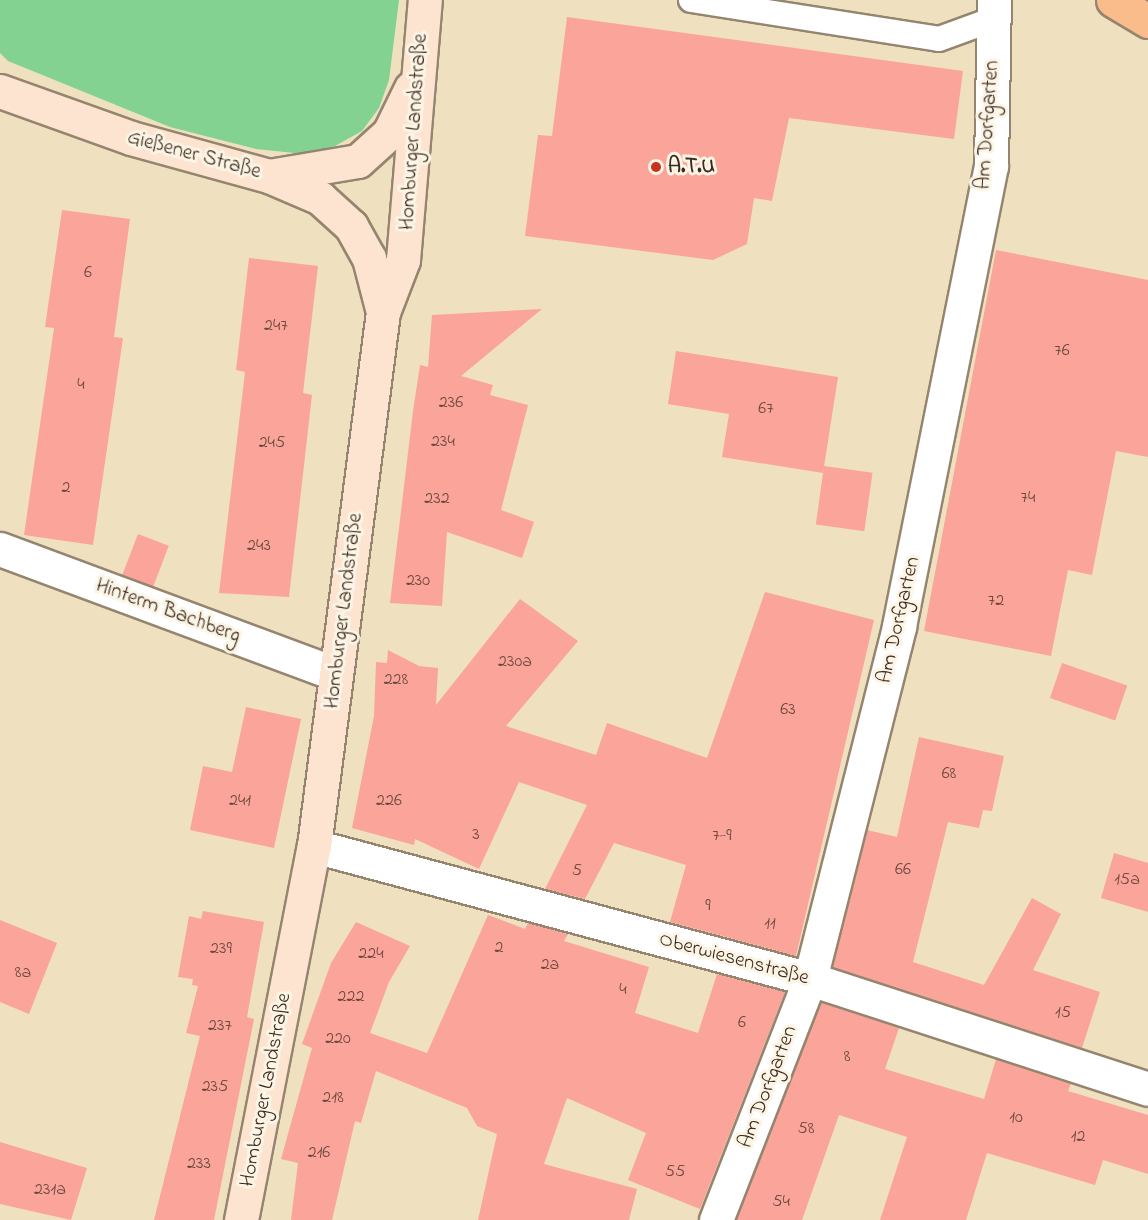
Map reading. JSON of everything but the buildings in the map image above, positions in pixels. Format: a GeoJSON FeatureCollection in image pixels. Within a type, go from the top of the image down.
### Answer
{"type":"FeatureCollection","features":[{"type":"Feature","properties":{"kind":"highway"},"geometry":{"type":"LineString","coordinates":[[1113,0],[1148,21]]}},
{"type":"Feature","properties":{"kind":"street","name":"Homburger Landstraße"},"geometry":{"type":"LineString","coordinates":[[241,1220],[314,846],[383,312],[405,250],[425,0]]}},
{"type":"Feature","properties":{"kind":"street","name":"Am Dorfgarten"},"geometry":{"type":"LineString","coordinates":[[716,1220],[810,979],[899,626],[990,166],[994,10]]}},
{"type":"Feature","properties":{"kind":"street","name":"Gießener Straße"},"geometry":{"type":"LineString","coordinates":[[0,91],[131,138],[269,176],[358,161],[389,132],[418,72]]}},
{"type":"Feature","properties":{"kind":"street"},"geometry":{"type":"LineString","coordinates":[[269,176],[320,198],[351,226],[369,258],[383,312]]}},
{"type":"Feature","properties":{"kind":"street","name":"Hinterm Bachberg"},"geometry":{"type":"LineString","coordinates":[[0,549],[336,674]]}},
{"type":"Feature","properties":{"kind":"street","name":"Oberwiesenstraße"},"geometry":{"type":"LineString","coordinates":[[314,846],[810,979],[1148,1089]]}},
{"type":"Feature","properties":{"kind":"lane"},"geometry":{"type":"LineString","coordinates":[[692,0],[939,39],[994,10]]}},
{"type":"Feature","properties":{"kind":"green space"},"geometry":{"type":"Polygon","coordinates":[[[0,0],[399,0],[389,80],[379,108],[362,131],[335,146],[304,154],[256,149],[170,127],[8,61],[0,53],[0,0]]]}},
{"type":"Feature","properties":{"kind":"place","name":"A.T.U"},"geometry":{"type":"Point","coordinates":[656,167]}}]}
